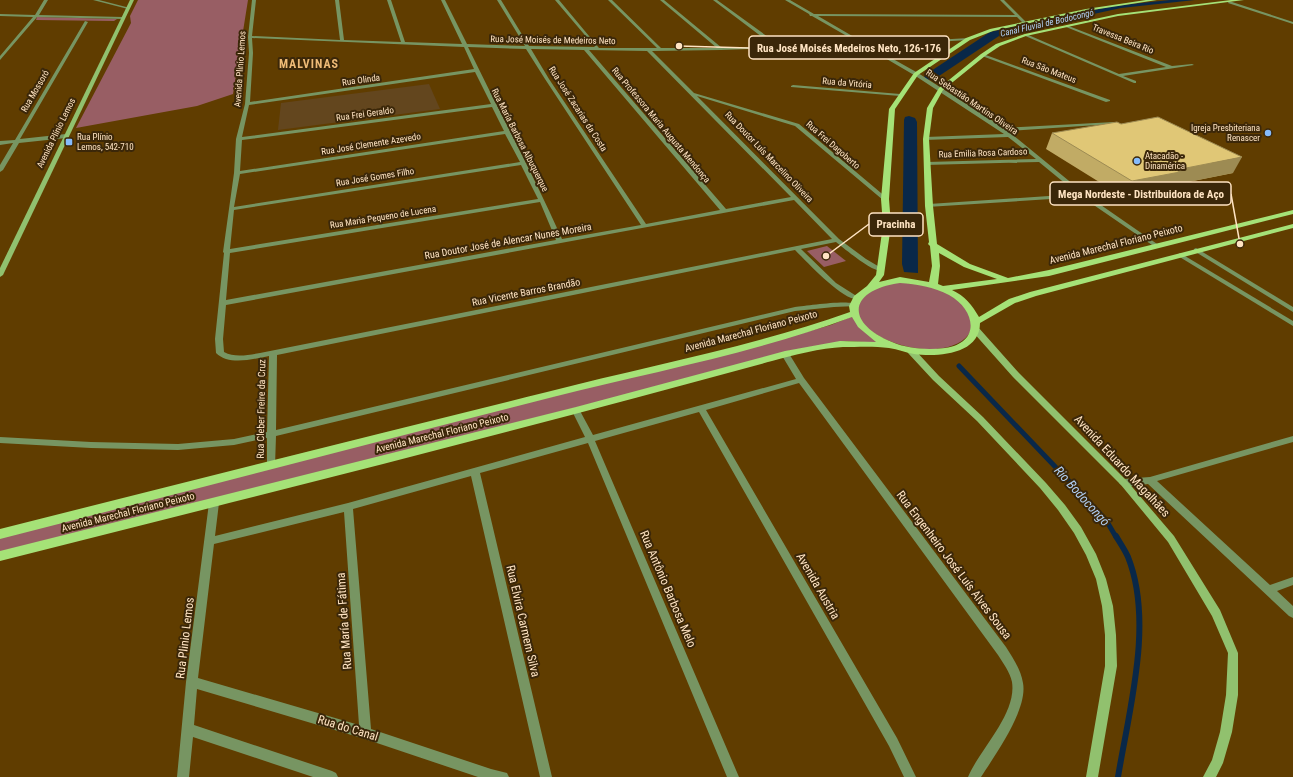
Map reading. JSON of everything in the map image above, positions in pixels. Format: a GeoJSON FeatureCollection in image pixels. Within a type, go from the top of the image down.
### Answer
{"type":"FeatureCollection","features":[{"type":"Feature","properties":{"kind":"main road","name":"Avenida Plínio Lemos"},"geometry":{"type":"LineString","coordinates":[[0,275],[132,0]]}},
{"type":"Feature","properties":{"kind":"main road"},"geometry":{"type":"LineString","coordinates":[[871,286],[880,275],[887,226],[885,199],[892,108],[916,74],[968,39],[992,30],[1024,22],[1130,1],[1154,0]]}},
{"type":"Feature","properties":{"kind":"main road"},"geometry":{"type":"LineString","coordinates":[[938,287],[932,244],[926,139],[930,108],[941,89],[983,54],[998,45],[1025,35],[1145,11],[1242,0]]}},
{"type":"Feature","properties":{"kind":"main road","name":"Avenida Marechal Floriano Peixoto"},"geometry":{"type":"LineString","coordinates":[[938,287],[1011,280],[1049,273],[1293,212]]}},
{"type":"Feature","properties":{"kind":"main road"},"geometry":{"type":"LineString","coordinates":[[976,326],[1012,302],[1196,250],[1293,226]]}},
{"type":"Feature","properties":{"kind":"main road"},"geometry":{"type":"LineString","coordinates":[[932,244],[961,264],[977,271],[1011,280]]}},
{"type":"Feature","properties":{"kind":"main road"},"geometry":{"type":"LineString","coordinates":[[900,280],[938,287],[965,304],[973,313],[976,326],[975,334],[966,344],[952,350],[932,353],[911,351],[890,345],[873,336],[861,325],[855,306],[862,291],[871,286],[900,280]]}},
{"type":"Feature","properties":{"kind":"main road","name":"Avenida Marechal Floriano Peixoto"},"geometry":{"type":"LineString","coordinates":[[0,534],[630,374],[744,348],[796,333],[855,306]]}},
{"type":"Feature","properties":{"kind":"main road","name":"Avenida Eduardo Magalhães"},"geometry":{"type":"LineString","coordinates":[[976,326],[1016,375],[1124,483],[1175,545],[1216,613],[1233,653],[1232,695],[1226,732],[1217,763],[1209,777]]}},
{"type":"Feature","properties":{"kind":"main road","name":"Avenida Marechal Floriano Peixoto"},"geometry":{"type":"LineString","coordinates":[[0,556],[576,412],[785,354],[840,344],[890,345]]}},
{"type":"Feature","properties":{"kind":"main road"},"geometry":{"type":"LineString","coordinates":[[911,351],[928,371],[998,438],[1051,494],[1068,514],[1096,562],[1103,584],[1108,610],[1111,667],[1092,777]]}},
{"type":"Feature","properties":{"kind":"street"},"geometry":{"type":"LineString","coordinates":[[0,59],[36,16],[46,0]]}},
{"type":"Feature","properties":{"kind":"street"},"geometry":{"type":"LineString","coordinates":[[95,0],[128,8]]}},
{"type":"Feature","properties":{"kind":"street","name":"Avenida Plinio Lemos"},"geometry":{"type":"LineString","coordinates":[[239,139],[247,104],[250,39],[254,0]]}},
{"type":"Feature","properties":{"kind":"street"},"geometry":{"type":"LineString","coordinates":[[337,0],[342,40]]}},
{"type":"Feature","properties":{"kind":"street"},"geometry":{"type":"LineString","coordinates":[[389,0],[403,43]]}},
{"type":"Feature","properties":{"kind":"street","name":"Rua María Barbosa Albuquerque"},"geometry":{"type":"LineString","coordinates":[[443,0],[493,105],[542,200],[560,241]]}},
{"type":"Feature","properties":{"kind":"street","name":"Rua José Zacarias da Costa"},"geometry":{"type":"LineString","coordinates":[[500,0],[547,79],[645,226]]}},
{"type":"Feature","properties":{"kind":"street"},"geometry":{"type":"LineString","coordinates":[[557,0],[598,49]]}},
{"type":"Feature","properties":{"kind":"street"},"geometry":{"type":"LineString","coordinates":[[610,0],[661,50]]}},
{"type":"Feature","properties":{"kind":"street"},"geometry":{"type":"LineString","coordinates":[[662,0],[721,49]]}},
{"type":"Feature","properties":{"kind":"street"},"geometry":{"type":"LineString","coordinates":[[715,0],[780,48]]}},
{"type":"Feature","properties":{"kind":"street","name":"Rua Sebastião Martins Oliveira"},"geometry":{"type":"LineString","coordinates":[[787,0],[864,46],[941,89],[1003,130],[1038,161],[1083,196],[1157,246]]}},
{"type":"Feature","properties":{"kind":"street"},"geometry":{"type":"LineString","coordinates":[[1002,0],[1024,22]]}},
{"type":"Feature","properties":{"kind":"street"},"geometry":{"type":"LineString","coordinates":[[1229,2],[1293,23]]}},
{"type":"Feature","properties":{"kind":"street"},"geometry":{"type":"LineString","coordinates":[[810,14],[1018,16]]}},
{"type":"Feature","properties":{"kind":"street"},"geometry":{"type":"LineString","coordinates":[[0,16],[122,20]]}},
{"type":"Feature","properties":{"kind":"street"},"geometry":{"type":"LineString","coordinates":[[0,20],[86,22],[122,20]]}},
{"type":"Feature","properties":{"kind":"street","name":"Rua Mossoró"},"geometry":{"type":"LineString","coordinates":[[0,170],[86,22]]}},
{"type":"Feature","properties":{"kind":"street","name":"Travessa Beira Rio"},"geometry":{"type":"LineString","coordinates":[[1067,26],[1172,68]]}},
{"type":"Feature","properties":{"kind":"street"},"geometry":{"type":"LineString","coordinates":[[1025,35],[1134,82]]}},
{"type":"Feature","properties":{"kind":"street"},"geometry":{"type":"LineString","coordinates":[[250,39],[466,46]]}},
{"type":"Feature","properties":{"kind":"street","name":"Rua José Moisés de Medeiros Neto"},"geometry":{"type":"LineString","coordinates":[[250,39],[342,40],[530,49],[649,50],[780,48],[854,40]]}},
{"type":"Feature","properties":{"kind":"street"},"geometry":{"type":"LineString","coordinates":[[864,46],[968,39]]}},
{"type":"Feature","properties":{"kind":"street","name":"Rua Professora Maria Augusta Mendonça"},"geometry":{"type":"LineString","coordinates":[[586,49],[724,211]]}},
{"type":"Feature","properties":{"kind":"street","name":"Rua Doutor Luís Marcelino Oliveira"},"geometry":{"type":"LineString","coordinates":[[649,50],[695,94],[838,240],[864,260],[881,270]]}},
{"type":"Feature","properties":{"kind":"street","name":"Rua São Mateus"},"geometry":{"type":"LineString","coordinates":[[983,54],[1108,101]]}},
{"type":"Feature","properties":{"kind":"street","name":"Travessa Beira Rio"},"geometry":{"type":"LineString","coordinates":[[1118,75],[1192,65]]}},
{"type":"Feature","properties":{"kind":"street","name":"Rua Olinda"},"geometry":{"type":"LineString","coordinates":[[247,104],[477,70]]}},
{"type":"Feature","properties":{"kind":"street","name":"Rua da Vitória"},"geometry":{"type":"LineString","coordinates":[[793,86],[900,95]]}},
{"type":"Feature","properties":{"kind":"street","name":"Rua Frei Dagoberto"},"geometry":{"type":"LineString","coordinates":[[695,94],[797,125],[885,199]]}},
{"type":"Feature","properties":{"kind":"street","name":"Rua Frei Geraldo"},"geometry":{"type":"LineString","coordinates":[[239,139],[493,105]]}},
{"type":"Feature","properties":{"kind":"street"},"geometry":{"type":"LineString","coordinates":[[1003,130],[1112,123]]}},
{"type":"Feature","properties":{"kind":"street","name":"Rua José Clemente Azevedo"},"geometry":{"type":"LineString","coordinates":[[237,173],[507,132]]}},
{"type":"Feature","properties":{"kind":"street"},"geometry":{"type":"LineString","coordinates":[[926,139],[1009,135]]}},
{"type":"Feature","properties":{"kind":"street"},"geometry":{"type":"LineString","coordinates":[[0,143],[66,136]]}},
{"type":"Feature","properties":{"kind":"street"},"geometry":{"type":"LineString","coordinates":[[224,303],[226,252],[237,173],[239,139]]}},
{"type":"Feature","properties":{"kind":"street","name":"Rua Emilia Rosa Cardoso"},"geometry":{"type":"LineString","coordinates":[[928,164],[1038,161]]}},
{"type":"Feature","properties":{"kind":"street","name":"Rua José Gomes Filho"},"geometry":{"type":"LineString","coordinates":[[231,209],[523,162]]}},
{"type":"Feature","properties":{"kind":"street"},"geometry":{"type":"LineString","coordinates":[[929,206],[1083,196]]}},
{"type":"Feature","properties":{"kind":"street","name":"Rua Doutor José de Alencar Nunes Moreira"},"geometry":{"type":"LineString","coordinates":[[224,303],[796,198]]}},
{"type":"Feature","properties":{"kind":"street","name":"Rua Maria Pequeno de Lucena"},"geometry":{"type":"LineString","coordinates":[[226,252],[542,200]]}},
{"type":"Feature","properties":{"kind":"street","name":"Rua Vicente Barros Brandão"},"geometry":{"type":"LineString","coordinates":[[224,303],[219,339],[220,353],[227,358],[238,358],[274,353],[838,240]]}},
{"type":"Feature","properties":{"kind":"street"},"geometry":{"type":"LineString","coordinates":[[796,248],[855,306]]}},
{"type":"Feature","properties":{"kind":"street"},"geometry":{"type":"LineString","coordinates":[[1196,250],[1293,310]]}},
{"type":"Feature","properties":{"kind":"street"},"geometry":{"type":"LineString","coordinates":[[1180,255],[1293,324]]}},
{"type":"Feature","properties":{"kind":"street","name":"Avenida Marechal Floriano Peixoto"},"geometry":{"type":"LineString","coordinates":[[0,440],[91,445],[178,447],[234,442],[795,309],[834,305],[855,306]]}},
{"type":"Feature","properties":{"kind":"street","name":"Rua Cleber Freire da Cruz"},"geometry":{"type":"LineString","coordinates":[[271,466],[274,353]]}},
{"type":"Feature","properties":{"kind":"street","name":"Rua Engenheiro José Luís Alves Sousa"},"geometry":{"type":"LineString","coordinates":[[785,354],[801,380],[1002,651],[1014,672],[1018,686],[1016,701],[1009,719],[974,777]]}},
{"type":"Feature","properties":{"kind":"street"},"geometry":{"type":"LineString","coordinates":[[210,541],[348,507],[801,380]]}},
{"type":"Feature","properties":{"kind":"street","name":"Avenida Austria"},"geometry":{"type":"LineString","coordinates":[[701,408],[892,742],[910,777]]}},
{"type":"Feature","properties":{"kind":"street","name":"Rua Antônio Barbosa Melo"},"geometry":{"type":"LineString","coordinates":[[576,412],[590,438],[733,777]]}},
{"type":"Feature","properties":{"kind":"street"},"geometry":{"type":"LineString","coordinates":[[1124,483],[1150,480],[1293,439]]}},
{"type":"Feature","properties":{"kind":"street","name":"Rua Elvira Carmem Silva"},"geometry":{"type":"LineString","coordinates":[[474,472],[546,777]]}},
{"type":"Feature","properties":{"kind":"street"},"geometry":{"type":"LineString","coordinates":[[1150,480],[1293,613]]}},
{"type":"Feature","properties":{"kind":"street","name":"Rua Plinio Lemos"},"geometry":{"type":"LineString","coordinates":[[183,777],[192,682],[214,503]]}},
{"type":"Feature","properties":{"kind":"street","name":"Rua María de Fátima"},"geometry":{"type":"LineString","coordinates":[[348,507],[365,733]]}},
{"type":"Feature","properties":{"kind":"street"},"geometry":{"type":"LineString","coordinates":[[1268,590],[1293,581]]}},
{"type":"Feature","properties":{"kind":"street","name":"Rua do Canal"},"geometry":{"type":"LineString","coordinates":[[192,682],[365,733],[491,775],[503,777]]}},
{"type":"Feature","properties":{"kind":"street"},"geometry":{"type":"LineString","coordinates":[[188,729],[332,777]]}},
{"type":"Feature","properties":{"kind":"shaded area"},"geometry":{"type":"Polygon","coordinates":[[[138,0],[248,0],[233,94],[197,106],[76,128],[131,23],[130,16],[138,0]]]}},
{"type":"Feature","properties":{"kind":"shaded area"},"geometry":{"type":"Polygon","coordinates":[[[37,17],[117,19],[114,21],[36,20],[37,17]]]}},
{"type":"Feature","properties":{"kind":"shaded area"},"geometry":{"type":"Polygon","coordinates":[[[429,84],[440,109],[278,130],[281,103],[429,84]]]}},
{"type":"Feature","properties":{"kind":"shaded area"},"geometry":{"type":"Polygon","coordinates":[[[827,246],[846,261],[824,267],[807,251],[827,246]]]}},
{"type":"Feature","properties":{"kind":"shaded area"},"geometry":{"type":"Polygon","coordinates":[[[898,282],[934,288],[951,295],[958,300],[968,312],[973,323],[969,334],[959,343],[931,349],[915,348],[899,344],[884,339],[871,332],[861,321],[857,303],[876,286],[898,282]]]}},
{"type":"Feature","properties":{"kind":"shaded area"},"geometry":{"type":"Polygon","coordinates":[[[853,316],[883,343],[846,341],[788,351],[594,403],[0,555],[0,535],[785,338],[831,325],[853,316]]]}},
{"type":"Feature","properties":{"kind":"water","name":"Canal Fluvial de Bodocongó"},"geometry":{"type":"Polygon","coordinates":[[[1170,0],[1195,0],[1121,8],[1002,34],[936,78],[927,80],[924,77],[990,32],[1113,6],[1170,0]]]}},
{"type":"Feature","properties":{"kind":"water"},"geometry":{"type":"Polygon","coordinates":[[[909,116],[915,118],[917,122],[918,273],[904,272],[902,264],[904,120],[905,117],[909,116]]]}},
{"type":"Feature","properties":{"kind":"building"},"geometry":{"type":"Polygon","coordinates":[[[1158,117],[1242,157],[1176,170],[1180,172],[1132,181],[1052,133],[1117,122],[1121,124],[1158,117]]]}},
{"type":"Feature","properties":{"kind":"waterway","name":"Rio Bodocongó"},"geometry":{"type":"LineString","coordinates":[[959,366],[1106,520],[1116,537]]}},
{"type":"Feature","properties":{"kind":"waterway","name":"Rio Bodocongó"},"geometry":{"type":"LineString","coordinates":[[1116,536],[1128,557],[1135,582],[1139,609],[1137,666],[1118,777]]}},
{"type":"Feature","properties":{"kind":"place","name":"Rua José Moisés Medeiros Neto, 126-176"},"geometry":{"type":"Point","coordinates":[679,46]}},
{"type":"Feature","properties":{"kind":"place","name":"Igreja Presbiteriana Renascer"},"geometry":{"type":"Point","coordinates":[1268,133]}},
{"type":"Feature","properties":{"kind":"place","name":"Rua Plínio Lemos, 542-710"},"geometry":{"type":"Point","coordinates":[69,142]}},
{"type":"Feature","properties":{"kind":"place","name":"Atacadão - Dinamérica"},"geometry":{"type":"Point","coordinates":[1137,161]}},
{"type":"Feature","properties":{"kind":"place","name":"Mega Nordeste - Distribuidora de Aço"},"geometry":{"type":"Point","coordinates":[1240,244]}},
{"type":"Feature","properties":{"kind":"place","name":"Pracinha"},"geometry":{"type":"Point","coordinates":[826,256]}},
{"type":"Feature","properties":{"kind":"district","name":"MALVINAS"},"geometry":{"type":"Point","coordinates":[309,64]}}]}
